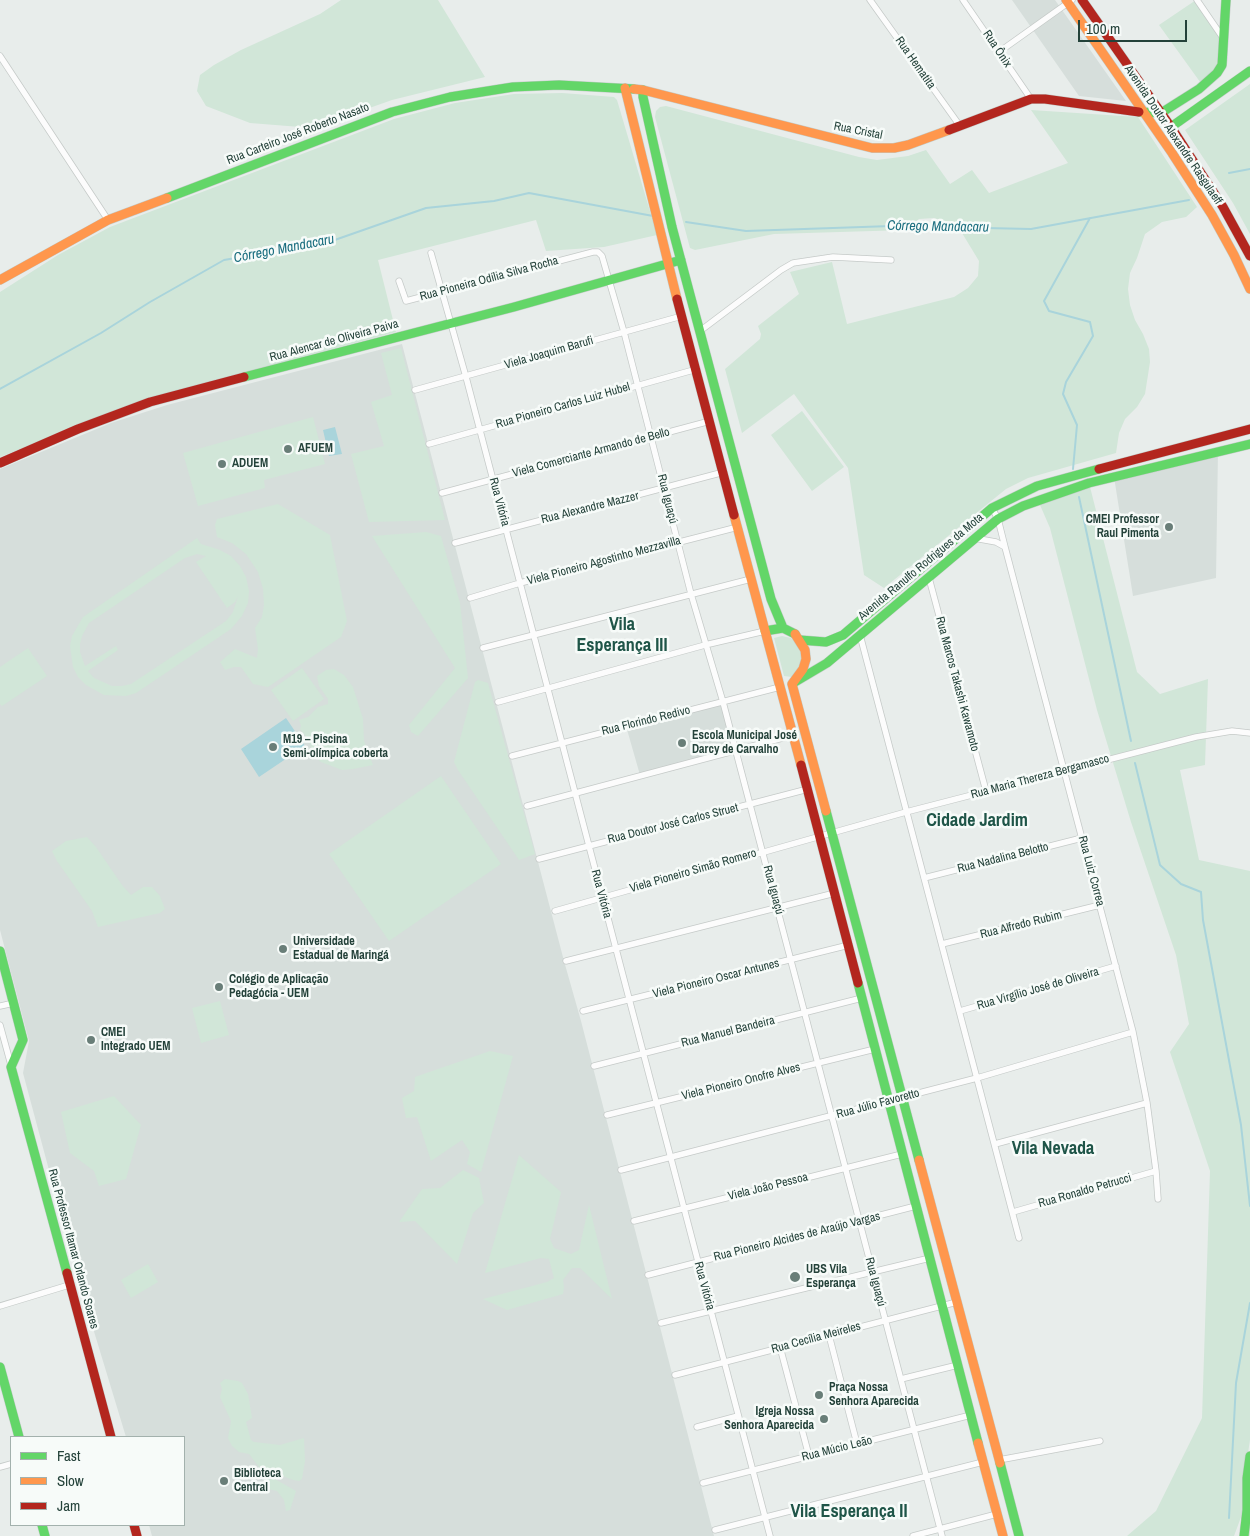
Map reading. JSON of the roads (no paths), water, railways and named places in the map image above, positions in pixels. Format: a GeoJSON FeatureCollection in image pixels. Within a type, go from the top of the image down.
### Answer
{"type":"FeatureCollection","features":[{"type":"Feature","properties":{"kind":"main road","name":"Avenida Doutor Alexandre Rasgulaeff"},"geometry":{"type":"LineString","coordinates":[[1082,0],[1171,127],[1223,207],[1250,256]]}},
{"type":"Feature","properties":{"kind":"main road"},"geometry":{"type":"LineString","coordinates":[[1161,113],[1200,90],[1217,73],[1222,65],[1226,0]]}},
{"type":"Feature","properties":{"kind":"main road","name":"Avenida Doutor Alexandre Rasgulaeff"},"geometry":{"type":"LineString","coordinates":[[1068,1],[1212,215],[1234,254],[1250,289]]}},
{"type":"Feature","properties":{"kind":"main road"},"geometry":{"type":"LineString","coordinates":[[1171,127],[1250,71]]}},
{"type":"Feature","properties":{"kind":"main road","name":"Rua Carteiro José Roberto Nasato"},"geometry":{"type":"LineString","coordinates":[[0,280],[108,220],[392,112],[450,97],[513,87],[560,85],[625,88]]}},
{"type":"Feature","properties":{"kind":"main road","name":"Rua Cristal"},"geometry":{"type":"LineString","coordinates":[[625,88],[644,90],[872,148],[894,148],[908,145],[1031,99],[1161,113]]}},
{"type":"Feature","properties":{"kind":"main road"},"geometry":{"type":"LineString","coordinates":[[625,88],[668,264],[821,837],[1003,1536]]}},
{"type":"Feature","properties":{"kind":"main road"},"geometry":{"type":"LineString","coordinates":[[644,90],[643,97],[681,260],[771,599],[783,628]]}},
{"type":"Feature","properties":{"kind":"main road","name":"Rua Alencar de Oliveira Paiva"},"geometry":{"type":"LineString","coordinates":[[0,463],[78,429],[150,402],[452,323],[681,260]]}},
{"type":"Feature","properties":{"kind":"main road","name":"Avenida Ranulfo Rodrigues da Mota"},"geometry":{"type":"LineString","coordinates":[[800,640],[826,642],[843,635],[992,508],[1018,494],[1037,486],[1250,429]]}},
{"type":"Feature","properties":{"kind":"main road","name":"Avenida Ranulfo Rodrigues da Mota"},"geometry":{"type":"LineString","coordinates":[[780,687],[792,684],[822,666],[929,578],[974,538],[998,520],[1023,506],[1089,483],[1250,444]]}},
{"type":"Feature","properties":{"kind":"main road"},"geometry":{"type":"LineString","coordinates":[[765,631],[783,628],[794,634],[800,640],[805,650],[806,659],[803,669],[792,684],[1019,1536]]}},
{"type":"Feature","properties":{"kind":"main road"},"geometry":{"type":"LineString","coordinates":[[0,951],[23,1040],[11,1067]]}},
{"type":"Feature","properties":{"kind":"main road","name":"Rua Professor Itamar Orlando Soares"},"geometry":{"type":"LineString","coordinates":[[11,1067],[111,1436]]}},
{"type":"Feature","properties":{"kind":"main road"},"geometry":{"type":"LineString","coordinates":[[0,1367],[2,1385],[19,1436]]}},
{"type":"Feature","properties":{"kind":"main road"},"geometry":{"type":"LineString","coordinates":[[1244,1536],[1250,1456]]}},
{"type":"Feature","properties":{"kind":"street","name":"Rua Hematita"},"geometry":{"type":"LineString","coordinates":[[870,0],[960,126]]}},
{"type":"Feature","properties":{"kind":"street","name":"Rua Ônix"},"geometry":{"type":"LineString","coordinates":[[963,0],[1031,99]]}},
{"type":"Feature","properties":{"kind":"street"},"geometry":{"type":"LineString","coordinates":[[1197,0],[1225,39]]}},
{"type":"Feature","properties":{"kind":"street"},"geometry":{"type":"LineString","coordinates":[[999,52],[1068,1]]}},
{"type":"Feature","properties":{"kind":"street"},"geometry":{"type":"LineString","coordinates":[[0,56],[108,220]]}},
{"type":"Feature","properties":{"kind":"street","name":"Rua Iguaçú"},"geometry":{"type":"LineString","coordinates":[[593,252],[598,252],[602,256],[624,332],[691,594],[736,750],[942,1536]]}},
{"type":"Feature","properties":{"kind":"street","name":"Rua Pioneira Odília Silva Rocha"},"geometry":{"type":"LineString","coordinates":[[399,281],[406,301],[593,252]]}},
{"type":"Feature","properties":{"kind":"street","name":"Rua Vitória"},"geometry":{"type":"LineString","coordinates":[[431,253],[452,323],[770,1536]]}},
{"type":"Feature","properties":{"kind":"street"},"geometry":{"type":"LineString","coordinates":[[700,331],[781,270],[793,264],[833,257],[891,260]]}},
{"type":"Feature","properties":{"kind":"street","name":"Viela Joaquim Barufi"},"geometry":{"type":"LineString","coordinates":[[415,390],[682,316]]}},
{"type":"Feature","properties":{"kind":"street","name":"Rua Pioneiro Carlos Luiz Hubel"},"geometry":{"type":"LineString","coordinates":[[429,444],[697,369]]}},
{"type":"Feature","properties":{"kind":"street","name":"Viela Comerciante Armando de Bello"},"geometry":{"type":"LineString","coordinates":[[442,493],[710,421]]}},
{"type":"Feature","properties":{"kind":"street","name":"Rua Alexandre Mazzer"},"geometry":{"type":"LineString","coordinates":[[455,543],[724,472]]}},
{"type":"Feature","properties":{"kind":"street","name":"Rua Luiz Correa"},"geometry":{"type":"LineString","coordinates":[[992,508],[998,520],[1133,1032],[1147,1103],[1158,1199]]}},
{"type":"Feature","properties":{"kind":"street","name":"Viela Pioneiro Agostinho Mezzavilla"},"geometry":{"type":"LineString","coordinates":[[470,598],[520,583],[738,527]]}},
{"type":"Feature","properties":{"kind":"street"},"geometry":{"type":"LineString","coordinates":[[974,538],[996,542],[1005,547]]}},
{"type":"Feature","properties":{"kind":"street","name":"Rua Marcos Takashi Kawamoto"},"geometry":{"type":"LineString","coordinates":[[929,578],[986,791]]}},
{"type":"Feature","properties":{"kind":"street"},"geometry":{"type":"LineString","coordinates":[[483,648],[751,579]]}},
{"type":"Feature","properties":{"kind":"street"},"geometry":{"type":"LineString","coordinates":[[498,702],[705,645],[765,631]]}},
{"type":"Feature","properties":{"kind":"street"},"geometry":{"type":"LineString","coordinates":[[860,635],[1019,1238]]}},
{"type":"Feature","properties":{"kind":"street","name":"Rua Florindo Redivo"},"geometry":{"type":"LineString","coordinates":[[512,756],[780,687]]}},
{"type":"Feature","properties":{"kind":"street","name":"Rua Maria Thereza Bergamasco"},"geometry":{"type":"LineString","coordinates":[[831,834],[906,812],[1196,737],[1232,731],[1250,733]]}},
{"type":"Feature","properties":{"kind":"street"},"geometry":{"type":"LineString","coordinates":[[527,806],[794,735]]}},
{"type":"Feature","properties":{"kind":"street","name":"Rua Doutor José Carlos Struet"},"geometry":{"type":"LineString","coordinates":[[538,859],[808,789]]}},
{"type":"Feature","properties":{"kind":"street","name":"Viela Pioneiro Simão Romero"},"geometry":{"type":"LineString","coordinates":[[555,911],[831,834]]}},
{"type":"Feature","properties":{"kind":"street","name":"Rua Nadalina Belotto"},"geometry":{"type":"LineString","coordinates":[[924,878],[1082,838]]}},
{"type":"Feature","properties":{"kind":"street"},"geometry":{"type":"LineString","coordinates":[[566,961],[835,893]]}},
{"type":"Feature","properties":{"kind":"street","name":"Rua Alfredo Rubim"},"geometry":{"type":"LineString","coordinates":[[942,944],[1100,905]]}},
{"type":"Feature","properties":{"kind":"street","name":"Viela Pioneiro Oscar Antunes"},"geometry":{"type":"LineString","coordinates":[[583,1011],[849,945]]}},
{"type":"Feature","properties":{"kind":"street","name":"Rua Virgílio José de Oliveira"},"geometry":{"type":"LineString","coordinates":[[960,1011],[1116,966]]}},
{"type":"Feature","properties":{"kind":"street","name":"Rua Manuel Bandeira"},"geometry":{"type":"LineString","coordinates":[[594,1066],[862,998]]}},
{"type":"Feature","properties":{"kind":"street"},"geometry":{"type":"LineString","coordinates":[[0,1006],[14,1003]]}},
{"type":"Feature","properties":{"kind":"street","name":"Rua Professor Itamar Orlando Soares"},"geometry":{"type":"LineString","coordinates":[[0,1025],[11,1067]]}},
{"type":"Feature","properties":{"kind":"street","name":"Rua Júlio Favoretto"},"geometry":{"type":"LineString","coordinates":[[621,1170],[977,1078],[1133,1032]]}},
{"type":"Feature","properties":{"kind":"street","name":"Viela Pioneiro Onofre Alves"},"geometry":{"type":"LineString","coordinates":[[607,1115],[875,1049]]}},
{"type":"Feature","properties":{"kind":"street"},"geometry":{"type":"LineString","coordinates":[[994,1144],[1147,1103]]}},
{"type":"Feature","properties":{"kind":"street","name":"Viela João Pessoa"},"geometry":{"type":"LineString","coordinates":[[634,1221],[902,1154]]}},
{"type":"Feature","properties":{"kind":"street","name":"Rua Ronaldo Petrucci"},"geometry":{"type":"LineString","coordinates":[[1012,1212],[1156,1171]]}},
{"type":"Feature","properties":{"kind":"street","name":"Rua Pioneiro Alcides de Araújo Vargas"},"geometry":{"type":"LineString","coordinates":[[648,1275],[916,1206]]}},
{"type":"Feature","properties":{"kind":"street"},"geometry":{"type":"LineString","coordinates":[[661,1324],[930,1258]]}},
{"type":"Feature","properties":{"kind":"street"},"geometry":{"type":"LineString","coordinates":[[0,1306],[69,1285]]}},
{"type":"Feature","properties":{"kind":"street","name":"Rua Cecília Meireles"},"geometry":{"type":"LineString","coordinates":[[674,1375],[957,1302]]}},
{"type":"Feature","properties":{"kind":"street"},"geometry":{"type":"LineString","coordinates":[[829,1334],[858,1444]]}},
{"type":"Feature","properties":{"kind":"street"},"geometry":{"type":"LineString","coordinates":[[780,1347],[809,1456]]}},
{"type":"Feature","properties":{"kind":"street"},"geometry":{"type":"LineString","coordinates":[[901,1379],[958,1364]]}},
{"type":"Feature","properties":{"kind":"street","name":"Rua Múcio Leão"},"geometry":{"type":"LineString","coordinates":[[703,1483],[970,1415]]}},
{"type":"Feature","properties":{"kind":"street"},"geometry":{"type":"LineString","coordinates":[[697,1427],[738,1416]]}},
{"type":"Feature","properties":{"kind":"street"},"geometry":{"type":"LineString","coordinates":[[999,1460],[1100,1440]]}},
{"type":"Feature","properties":{"kind":"street"},"geometry":{"type":"LineString","coordinates":[[715,1530],[983,1462]]}},
{"type":"Feature","properties":{"kind":"street"},"geometry":{"type":"LineString","coordinates":[[913,1536],[997,1514]]}},
{"type":"Feature","properties":{"kind":"water","name":"AFUEM"},"geometry":{"type":"Polygon","coordinates":[[[335,427],[342,454],[329,456],[323,430],[335,427]]]}},
{"type":"Feature","properties":{"kind":"water","name":"M19 – Piscina Semi-olímpica coberta"},"geometry":{"type":"Polygon","coordinates":[[[286,718],[305,746],[259,777],[241,749],[286,718]]]}},
{"type":"Feature","properties":{"kind":"waterway","name":"Córrego Mandacaru"},"geometry":{"type":"LineString","coordinates":[[1229,173],[1250,169]]}},
{"type":"Feature","properties":{"kind":"waterway","name":"Córrego Mandacaru"},"geometry":{"type":"LineString","coordinates":[[0,389],[101,333],[150,302],[224,260],[329,242],[426,208],[494,201],[529,193],[653,216]]}},
{"type":"Feature","properties":{"kind":"waterway","name":"Córrego Mandacaru"},"geometry":{"type":"LineString","coordinates":[[686,222],[746,231],[891,226],[1031,229],[1189,200]]}},
{"type":"Feature","properties":{"kind":"waterway"},"geometry":{"type":"LineString","coordinates":[[1073,469],[1077,425],[1063,394],[1066,382],[1093,336],[1090,322],[1049,311],[1044,301],[1090,218]]}},
{"type":"Feature","properties":{"kind":"waterway"},"geometry":{"type":"LineString","coordinates":[[1079,497],[1131,741]]}},
{"type":"Feature","properties":{"kind":"waterway"},"geometry":{"type":"LineString","coordinates":[[1135,763],[1160,865],[1181,884],[1201,892],[1203,920],[1241,1125],[1250,1206]]}},
{"type":"Feature","properties":{"kind":"waterway"},"geometry":{"type":"LineString","coordinates":[[1229,1518],[1236,1383],[1250,1303]]}},
{"type":"Feature","properties":{"kind":"place","name":"AFUEM"},"geometry":{"type":"Point","coordinates":[288,449]}},
{"type":"Feature","properties":{"kind":"place","name":"ADUEM"},"geometry":{"type":"Point","coordinates":[222,464]}},
{"type":"Feature","properties":{"kind":"place","name":"CMEI Professor Raul Pimenta"},"geometry":{"type":"Point","coordinates":[1169,527]}},
{"type":"Feature","properties":{"kind":"place","name":"Escola Municipal José Darcy de Carvalho"},"geometry":{"type":"Point","coordinates":[682,743]}},
{"type":"Feature","properties":{"kind":"place","name":"M19 – Piscina Semi-olímpica coberta"},"geometry":{"type":"Point","coordinates":[273,747]}},
{"type":"Feature","properties":{"kind":"place","name":"Universidade Estadual de Maringá"},"geometry":{"type":"Point","coordinates":[283,949]}},
{"type":"Feature","properties":{"kind":"place","name":"Colégio de Aplicação Pedagócia - UEM"},"geometry":{"type":"Point","coordinates":[219,987]}},
{"type":"Feature","properties":{"kind":"place","name":"CMEI Integrado UEM"},"geometry":{"type":"Point","coordinates":[91,1040]}},
{"type":"Feature","properties":{"kind":"place","name":"UBS Vila Esperança"},"geometry":{"type":"Point","coordinates":[795,1277]}},
{"type":"Feature","properties":{"kind":"place","name":"Praça Nossa Senhora Aparecida"},"geometry":{"type":"Point","coordinates":[819,1395]}},
{"type":"Feature","properties":{"kind":"place","name":"Igreja Nossa Senhora Aparecida"},"geometry":{"type":"Point","coordinates":[824,1419]}},
{"type":"Feature","properties":{"kind":"place","name":"Biblioteca Central"},"geometry":{"type":"Point","coordinates":[224,1481]}},
{"type":"Feature","properties":{"kind":"district","name":"Vila Esperança III"},"geometry":{"type":"Point","coordinates":[622,635]}},
{"type":"Feature","properties":{"kind":"district","name":"Cidade Jardim"},"geometry":{"type":"Point","coordinates":[977,821]}},
{"type":"Feature","properties":{"kind":"district","name":"Vila Nevada"},"geometry":{"type":"Point","coordinates":[1053,1149]}},
{"type":"Feature","properties":{"kind":"district","name":"Vila Esperança II"},"geometry":{"type":"Point","coordinates":[849,1512]}}]}
